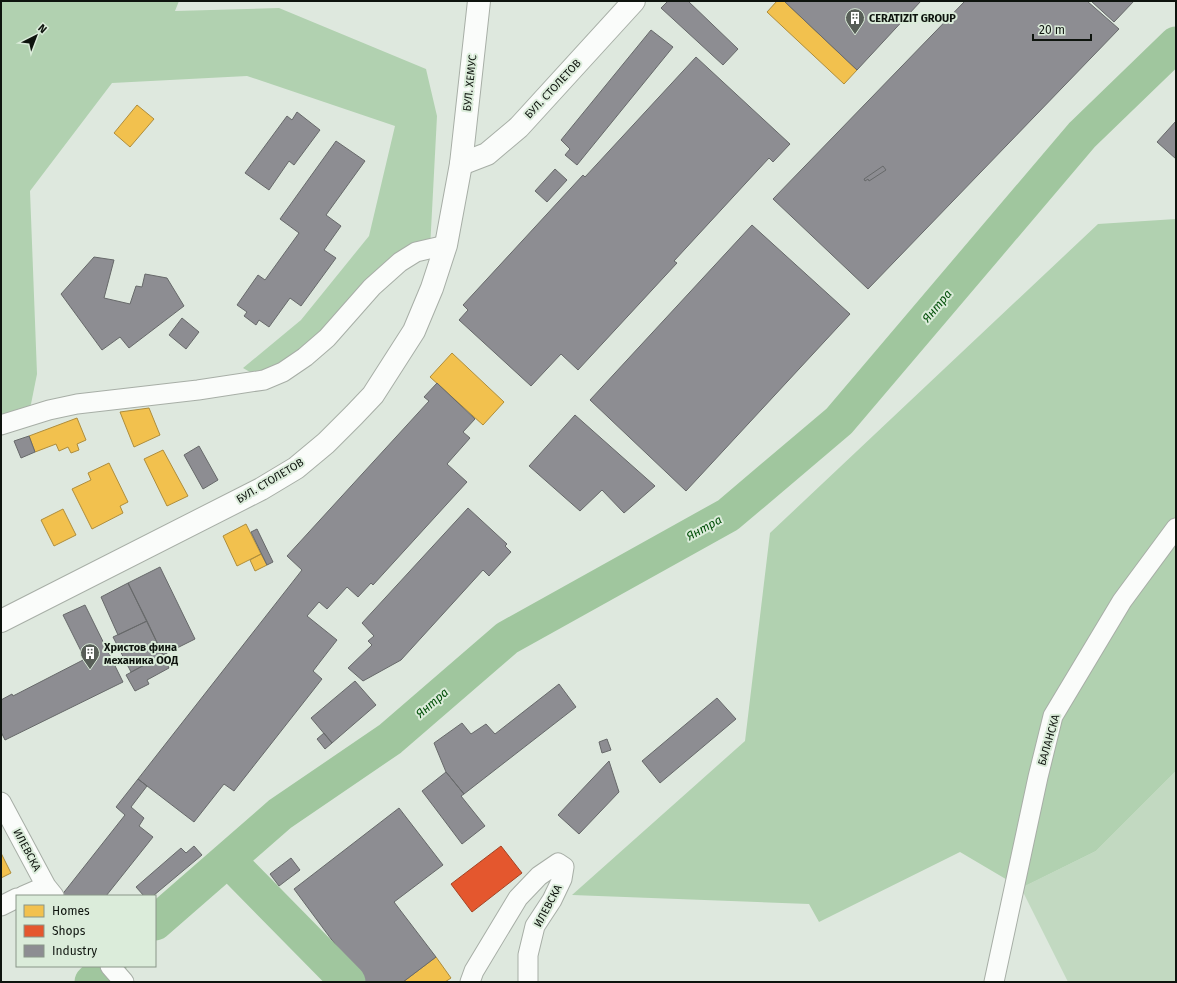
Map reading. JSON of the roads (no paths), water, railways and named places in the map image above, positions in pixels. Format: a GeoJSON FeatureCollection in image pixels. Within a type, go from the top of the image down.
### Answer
{"type":"FeatureCollection","features":[{"type":"Feature","properties":{"kind":"main road","name":"БУЛ. ХЕМУС"},"geometry":{"type":"LineString","coordinates":[[446,245],[461,164],[479,1]]}},
{"type":"Feature","properties":{"kind":"main road","name":"БУЛ. СТОЛЕТОВ"},"geometry":{"type":"LineString","coordinates":[[461,164],[486,154],[519,127],[634,1]]}},
{"type":"Feature","properties":{"kind":"main road","name":"БУЛ. СТОЛЕТОВ"},"geometry":{"type":"LineString","coordinates":[[1,621],[261,489],[296,468],[326,443],[372,395],[414,331],[432,288],[446,245]]}},
{"type":"Feature","properties":{"kind":"street"},"geometry":{"type":"LineString","coordinates":[[1,425],[49,410],[77,404],[198,390],[264,380],[283,372],[305,357],[327,338],[372,287],[400,262],[416,252],[446,245]]}},
{"type":"Feature","properties":{"kind":"street","name":"БАЛАНСКА"},"geometry":{"type":"LineString","coordinates":[[994,982],[1038,777],[1053,716],[1122,601],[1176,528]]}},
{"type":"Feature","properties":{"kind":"street","name":"ИЛЕВСКА"},"geometry":{"type":"LineString","coordinates":[[1,802],[50,891]]}},
{"type":"Feature","properties":{"kind":"street","name":"ИЛЕВСКА"},"geometry":{"type":"LineString","coordinates":[[470,982],[474,971],[518,898],[539,876],[558,863],[564,867],[562,878],[552,900],[535,926],[528,955],[528,982]]}},
{"type":"Feature","properties":{"kind":"street"},"geometry":{"type":"LineString","coordinates":[[28,895],[50,891]]}},
{"type":"Feature","properties":{"kind":"street"},"geometry":{"type":"LineString","coordinates":[[1,906],[16,898]]}},
{"type":"Feature","properties":{"kind":"street"},"geometry":{"type":"LineString","coordinates":[[111,967],[124,982]]}},
{"type":"Feature","properties":{"kind":"waterway","name":"Янтра"},"geometry":{"type":"LineString","coordinates":[[156,922],[280,814],[390,739],[507,638],[728,515],[839,421],[1082,135],[1176,44]]}},
{"type":"Feature","properties":{"kind":"waterway"},"geometry":{"type":"LineString","coordinates":[[228,860],[348,982]]}},
{"type":"Feature","properties":{"kind":"waterway","name":"Янтра"},"geometry":{"type":"LineString","coordinates":[[92,982],[108,967]]}},
{"type":"Feature","properties":{"kind":"place","name":"CERATIZIT GROUP"},"geometry":{"type":"Point","coordinates":[855,35]}},
{"type":"Feature","properties":{"kind":"place","name":"Христов фина механика ООД"},"geometry":{"type":"Point","coordinates":[90,670]}}]}
